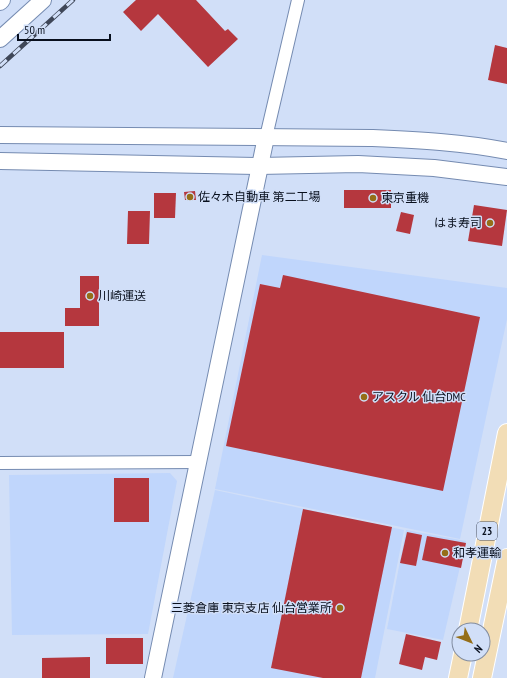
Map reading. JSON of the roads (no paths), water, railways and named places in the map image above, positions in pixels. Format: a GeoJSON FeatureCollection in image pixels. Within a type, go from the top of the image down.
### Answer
{"type":"FeatureCollection","features":[{"type":"Feature","properties":{"kind":"main road","name":"23"},"geometry":{"type":"LineString","coordinates":[[470,622],[507,433]]}},
{"type":"Feature","properties":{"kind":"main road"},"geometry":{"type":"LineString","coordinates":[[482,678],[507,558]]}},
{"type":"Feature","properties":{"kind":"main road"},"geometry":{"type":"LineString","coordinates":[[458,678],[461,662]]}},
{"type":"Feature","properties":{"kind":"street"},"geometry":{"type":"LineString","coordinates":[[0,39],[43,0]]}},
{"type":"Feature","properties":{"kind":"street"},"geometry":{"type":"LineString","coordinates":[[154,678],[259,166],[298,0]]}},
{"type":"Feature","properties":{"kind":"street"},"geometry":{"type":"LineString","coordinates":[[0,135],[386,138],[432,141],[507,151]]}},
{"type":"Feature","properties":{"kind":"street"},"geometry":{"type":"LineString","coordinates":[[0,161],[259,166],[358,164],[434,168],[507,177]]}},
{"type":"Feature","properties":{"kind":"street"},"geometry":{"type":"LineString","coordinates":[[0,463],[198,462]]}},
{"type":"Feature","properties":{"kind":"railway"},"geometry":{"type":"LineString","coordinates":[[0,66],[73,0]]}},
{"type":"Feature","properties":{"kind":"place","name":"佐々木自動車 第二工場"},"geometry":{"type":"Point","coordinates":[190,197]}},
{"type":"Feature","properties":{"kind":"place","name":"東京重機"},"geometry":{"type":"Point","coordinates":[373,198]}},
{"type":"Feature","properties":{"kind":"place","name":"はま寿司"},"geometry":{"type":"Point","coordinates":[490,223]}},
{"type":"Feature","properties":{"kind":"place","name":"川崎運送"},"geometry":{"type":"Point","coordinates":[90,296]}},
{"type":"Feature","properties":{"kind":"place","name":"アスクル 仙台DMC"},"geometry":{"type":"Point","coordinates":[364,397]}},
{"type":"Feature","properties":{"kind":"place","name":"和孝運輸"},"geometry":{"type":"Point","coordinates":[445,553]}},
{"type":"Feature","properties":{"kind":"place","name":"三菱倉庫 東京支店 仙台営業所"},"geometry":{"type":"Point","coordinates":[340,608]}}]}
